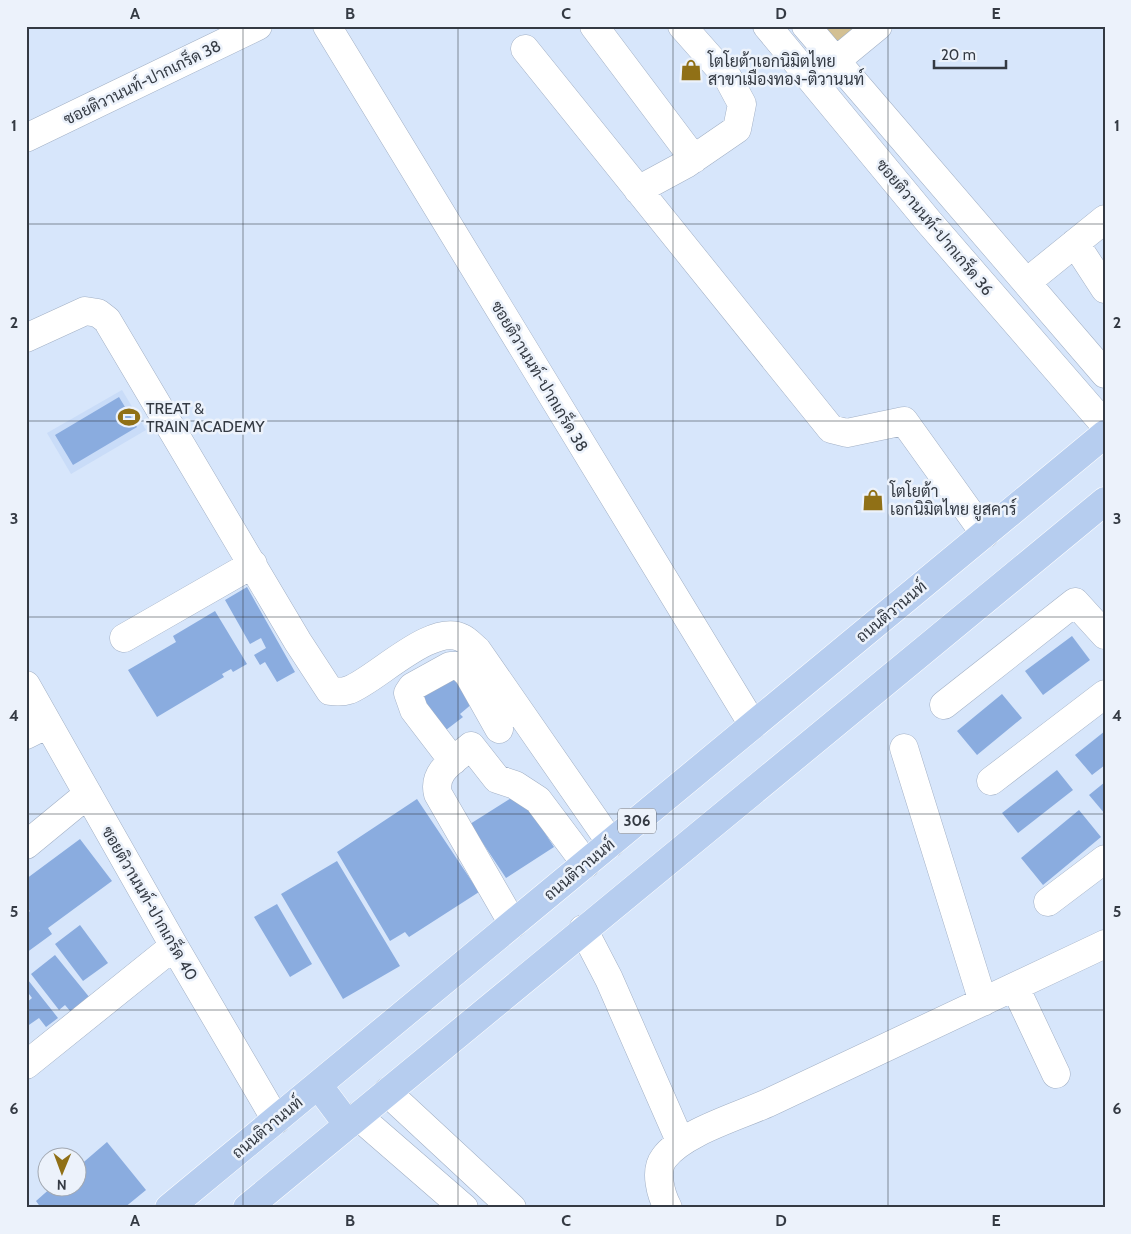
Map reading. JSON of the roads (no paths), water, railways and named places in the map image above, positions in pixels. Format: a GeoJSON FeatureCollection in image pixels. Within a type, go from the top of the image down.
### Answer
{"type":"FeatureCollection","features":[{"type":"Feature","properties":{"kind":"main road","name":"ถนนติวานนท์"},"geometry":{"type":"LineString","coordinates":[[169,1208],[1105,434]]}},
{"type":"Feature","properties":{"kind":"main road"},"geometry":{"type":"LineString","coordinates":[[247,1208],[1105,501]]}},
{"type":"Feature","properties":{"kind":"main road"},"geometry":{"type":"LineString","coordinates":[[318,1085],[353,1120]]}},
{"type":"Feature","properties":{"kind":"street","name":"ซอยติวานนท์-ปากเกร็ด 38"},"geometry":{"type":"LineString","coordinates":[[26,138],[258,26]]}},
{"type":"Feature","properties":{"kind":"street","name":"ซอยติวานนท์-ปากเกร็ด 38"},"geometry":{"type":"LineString","coordinates":[[327,26],[754,725]]}},
{"type":"Feature","properties":{"kind":"street"},"geometry":{"type":"LineString","coordinates":[[594,26],[694,159]]}},
{"type":"Feature","properties":{"kind":"street"},"geometry":{"type":"LineString","coordinates":[[638,190],[694,159],[737,129],[742,104],[728,78],[682,26]]}},
{"type":"Feature","properties":{"kind":"street","name":"ซอยติวานนท์-ปากเกร็ด 36"},"geometry":{"type":"LineString","coordinates":[[767,26],[929,222],[1105,425]]}},
{"type":"Feature","properties":{"kind":"street","name":"ซอยติวานนท์-ปากเกร็ด 36"},"geometry":{"type":"LineString","coordinates":[[806,26],[1105,374]]}},
{"type":"Feature","properties":{"kind":"street"},"geometry":{"type":"LineString","coordinates":[[812,80],[878,26]]}},
{"type":"Feature","properties":{"kind":"street"},"geometry":{"type":"LineString","coordinates":[[525,49],[831,429],[847,432],[904,421],[985,534]]}},
{"type":"Feature","properties":{"kind":"street"},"geometry":{"type":"LineString","coordinates":[[929,222],[956,200]]}},
{"type":"Feature","properties":{"kind":"street"},"geometry":{"type":"LineString","coordinates":[[1027,282],[1105,219]]}},
{"type":"Feature","properties":{"kind":"street"},"geometry":{"type":"LineString","coordinates":[[1075,242],[1105,289]]}},
{"type":"Feature","properties":{"kind":"street"},"geometry":{"type":"LineString","coordinates":[[26,338],[85,311],[98,313],[107,320],[318,675],[330,691],[341,692],[352,689],[392,662],[442,636],[461,637],[477,650],[611,843]]}},
{"type":"Feature","properties":{"kind":"street"},"geometry":{"type":"LineString","coordinates":[[124,638],[253,564]]}},
{"type":"Feature","properties":{"kind":"street"},"geometry":{"type":"LineString","coordinates":[[944,705],[1075,602],[1105,635]]}},
{"type":"Feature","properties":{"kind":"street"},"geometry":{"type":"LineString","coordinates":[[453,761],[414,710],[408,693],[412,687],[450,666],[460,666],[468,674],[499,729]]}},
{"type":"Feature","properties":{"kind":"street","name":"ซอยติวานนท์-ปากเกร็ด 40"},"geometry":{"type":"LineString","coordinates":[[26,685],[37,730],[88,794],[276,1120]]}},
{"type":"Feature","properties":{"kind":"street"},"geometry":{"type":"LineString","coordinates":[[991,781],[1105,694]]}},
{"type":"Feature","properties":{"kind":"street"},"geometry":{"type":"LineString","coordinates":[[513,924],[438,794],[436,783],[439,774],[471,746],[497,779],[515,784],[538,800],[586,864]]}},
{"type":"Feature","properties":{"kind":"street"},"geometry":{"type":"LineString","coordinates":[[904,748],[983,1002]]}},
{"type":"Feature","properties":{"kind":"street"},"geometry":{"type":"LineString","coordinates":[[26,844],[88,794]]}},
{"type":"Feature","properties":{"kind":"street"},"geometry":{"type":"LineString","coordinates":[[1048,902],[1105,858]]}},
{"type":"Feature","properties":{"kind":"street"},"geometry":{"type":"LineString","coordinates":[[583,930],[609,979],[680,1141]]}},
{"type":"Feature","properties":{"kind":"street"},"geometry":{"type":"LineString","coordinates":[[668,1208],[662,1197],[659,1177],[663,1159],[680,1141],[765,1104],[1105,944]]}},
{"type":"Feature","properties":{"kind":"street"},"geometry":{"type":"LineString","coordinates":[[26,1064],[174,946]]}},
{"type":"Feature","properties":{"kind":"street"},"geometry":{"type":"LineString","coordinates":[[1015,987],[1056,1074]]}},
{"type":"Feature","properties":{"kind":"street"},"geometry":{"type":"LineString","coordinates":[[387,1092],[512,1208]]}},
{"type":"Feature","properties":{"kind":"street"},"geometry":{"type":"LineString","coordinates":[[353,1120],[464,1208]]}},
{"type":"Feature","properties":{"kind":"place","name":"โตโยต้าเอกนิมิตไทย สาขาเมืองทอง-ติวานนท์"},"geometry":{"type":"Point","coordinates":[691,70]}},
{"type":"Feature","properties":{"kind":"place","name":"TREAT & TRAIN ACADEMY"},"geometry":{"type":"Point","coordinates":[129,417]}},
{"type":"Feature","properties":{"kind":"place","name":"โตโยต้า เอกนิมิตไทย ยูสคาร์"},"geometry":{"type":"Point","coordinates":[873,500]}}]}
